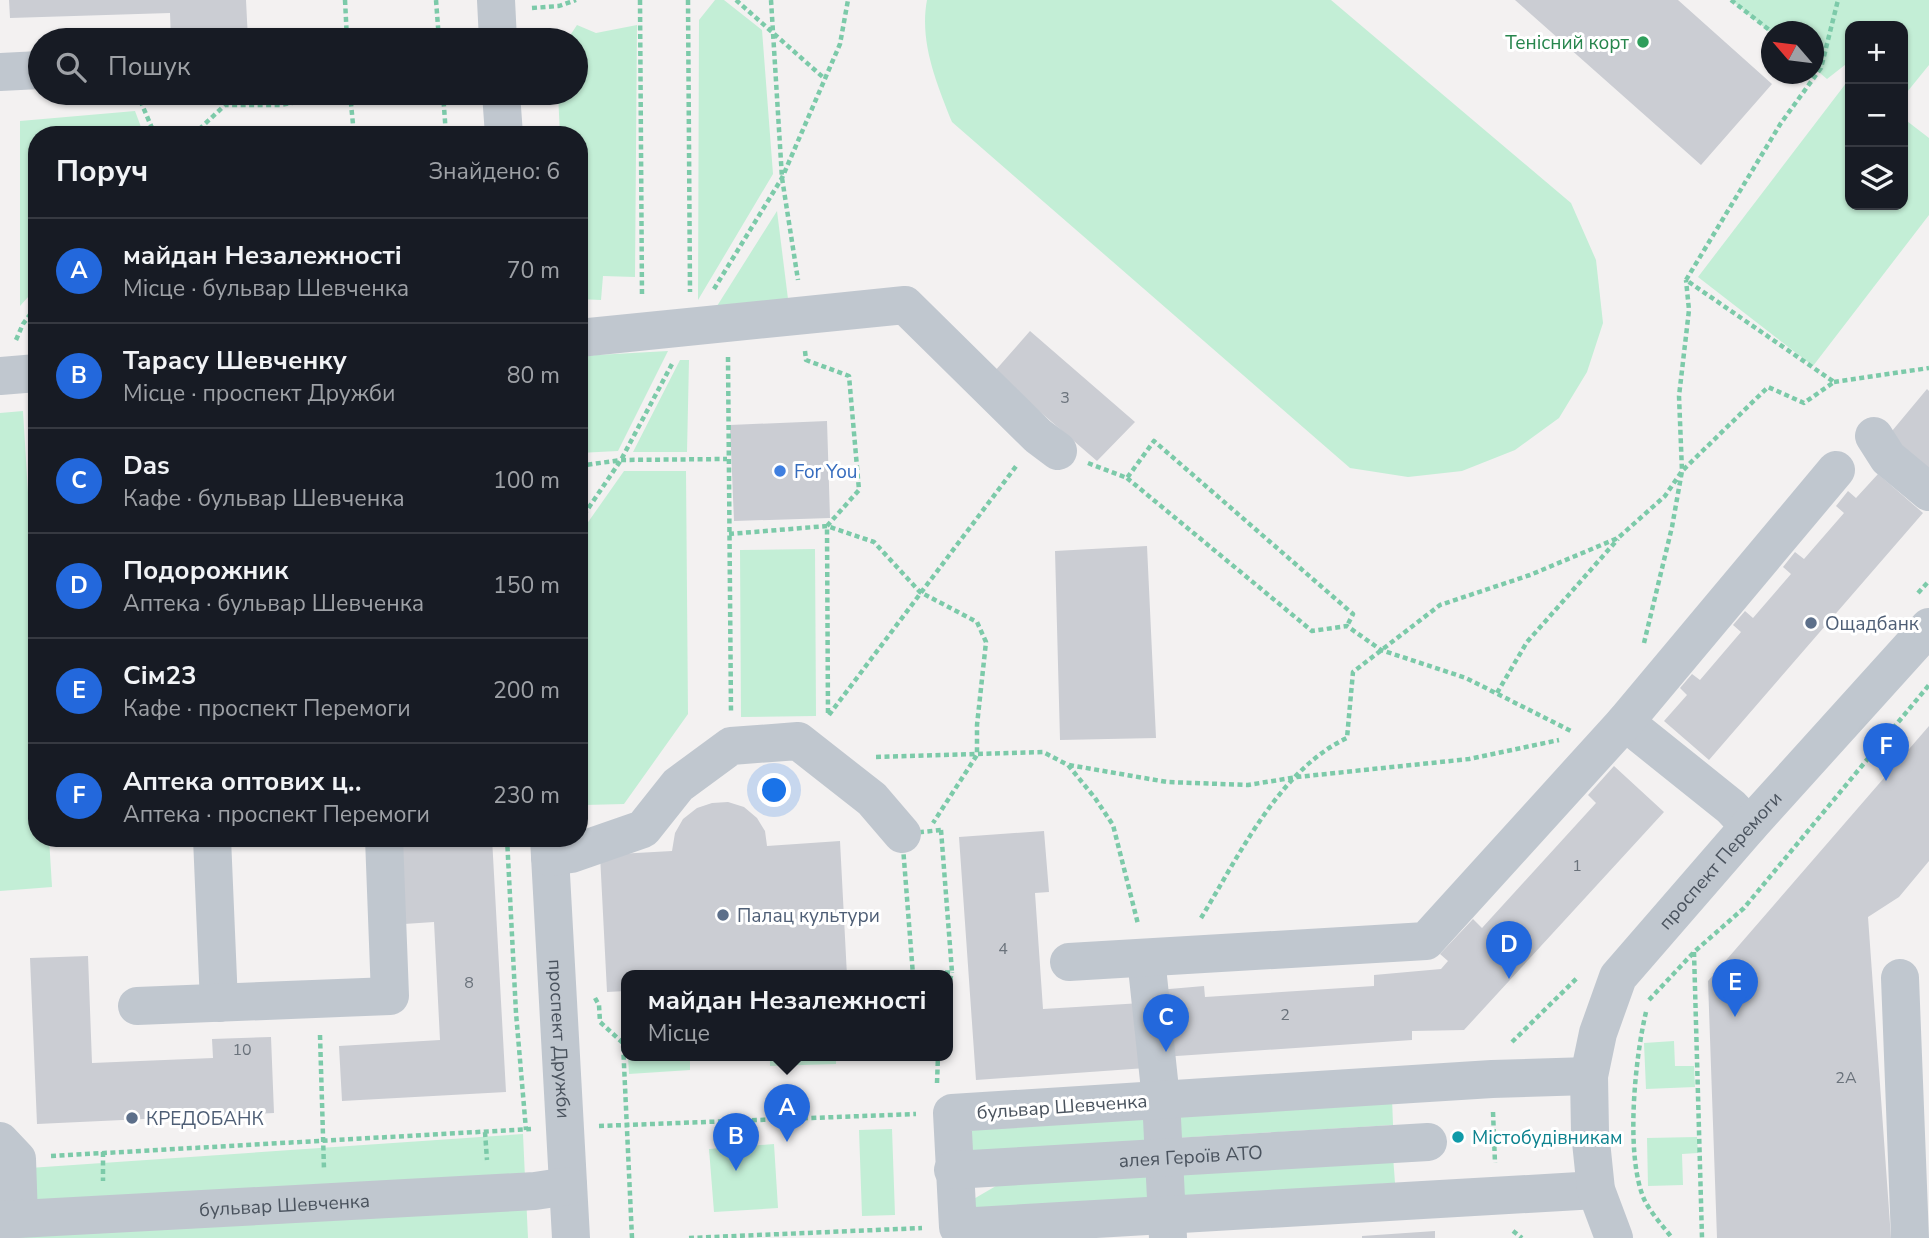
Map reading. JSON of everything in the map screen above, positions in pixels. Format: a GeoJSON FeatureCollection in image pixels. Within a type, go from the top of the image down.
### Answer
{"type":"FeatureCollection","features":[{"type":"Feature","properties":{"kind":"street"},"geometry":{"type":"LineString","coordinates":[[503,28],[513,4]]}},
{"type":"Feature","properties":{"kind":"street"},"geometry":{"type":"LineString","coordinates":[[0,72],[28,71]]}},
{"type":"Feature","properties":{"kind":"street"},"geometry":{"type":"LineString","coordinates":[[502,105],[503,126]]}},
{"type":"Feature","properties":{"kind":"street"},"geometry":{"type":"LineString","coordinates":[[588,337],[905,304],[1048,444]]}},
{"type":"Feature","properties":{"kind":"street"},"geometry":{"type":"LineString","coordinates":[[1874,436],[1888,458],[1929,492]]}},
{"type":"Feature","properties":{"kind":"street"},"geometry":{"type":"LineString","coordinates":[[1069,962],[1426,941],[1625,722],[1836,470]]}},
{"type":"Feature","properties":{"kind":"street","name":"проспект Перемоги"},"geometry":{"type":"LineString","coordinates":[[1614,1238],[1596,1190],[1590,1132],[1589,1076],[1598,1033],[1618,977],[1749,826],[1929,627]]}},
{"type":"Feature","properties":{"kind":"street"},"geometry":{"type":"LineString","coordinates":[[1625,722],[1731,807],[1749,826]]}},
{"type":"Feature","properties":{"kind":"street"},"geometry":{"type":"LineString","coordinates":[[550,848],[571,854],[643,829],[678,785],[731,746],[798,741],[915,833]]}},
{"type":"Feature","properties":{"kind":"street"},"geometry":{"type":"LineString","coordinates":[[212,847],[219,1003]]}},
{"type":"Feature","properties":{"kind":"street"},"geometry":{"type":"LineString","coordinates":[[137,1006],[390,996],[384,847]]}},
{"type":"Feature","properties":{"kind":"street","name":"проспект Дружби"},"geometry":{"type":"LineString","coordinates":[[550,848],[565,1127],[552,1188],[571,1238]]}},
{"type":"Feature","properties":{"kind":"street"},"geometry":{"type":"LineString","coordinates":[[1146,958],[1166,1158],[1167,1226]]}},
{"type":"Feature","properties":{"kind":"street"},"geometry":{"type":"LineString","coordinates":[[1900,978],[1910,1238]]}},
{"type":"Feature","properties":{"kind":"street"},"geometry":{"type":"LineString","coordinates":[[1427,1074],[1428,1142],[1436,1209]]}},
{"type":"Feature","properties":{"kind":"street","name":"бульвар Шевченка"},"geometry":{"type":"LineString","coordinates":[[958,1227],[952,1113],[1161,1100],[1427,1074],[1492,1079],[1589,1076]]}},
{"type":"Feature","properties":{"kind":"street","name":"алея Героїв АТО"},"geometry":{"type":"LineString","coordinates":[[953,1170],[1428,1142]]}},
{"type":"Feature","properties":{"kind":"street"},"geometry":{"type":"LineString","coordinates":[[8,1150],[10,1219]]}},
{"type":"Feature","properties":{"kind":"street","name":"бульвар Шевченка"},"geometry":{"type":"LineString","coordinates":[[10,1219],[552,1188]]}},
{"type":"Feature","properties":{"kind":"street"},"geometry":{"type":"LineString","coordinates":[[958,1227],[1167,1226],[1436,1209],[1496,1196],[1596,1190]]}},
{"type":"Feature","properties":{"kind":"path"},"geometry":{"type":"LineString","coordinates":[[345,0],[346,28]]}},
{"type":"Feature","properties":{"kind":"path"},"geometry":{"type":"LineString","coordinates":[[436,0],[438,28]]}},
{"type":"Feature","properties":{"kind":"path"},"geometry":{"type":"LineString","coordinates":[[513,4],[559,6],[576,0]]}},
{"type":"Feature","properties":{"kind":"path"},"geometry":{"type":"LineString","coordinates":[[640,0],[642,333]]}},
{"type":"Feature","properties":{"kind":"path"},"geometry":{"type":"LineString","coordinates":[[688,0],[691,328]]}},
{"type":"Feature","properties":{"kind":"path"},"geometry":{"type":"LineString","coordinates":[[736,0],[825,79]]}},
{"type":"Feature","properties":{"kind":"path"},"geometry":{"type":"LineString","coordinates":[[771,0],[782,178],[804,316],[806,360],[849,376],[859,490],[827,526],[828,716]]}},
{"type":"Feature","properties":{"kind":"path"},"geometry":{"type":"LineString","coordinates":[[588,509],[621,460],[691,328],[782,178],[840,44],[848,0]]}},
{"type":"Feature","properties":{"kind":"path"},"geometry":{"type":"LineString","coordinates":[[1731,0],[1761,23]]}},
{"type":"Feature","properties":{"kind":"path"},"geometry":{"type":"LineString","coordinates":[[1824,56],[1838,0]]}},
{"type":"Feature","properties":{"kind":"path"},"geometry":{"type":"LineString","coordinates":[[1644,644],[1672,527],[1682,471],[1679,396],[1689,310],[1686,280],[1781,123],[1809,84]]}},
{"type":"Feature","properties":{"kind":"path"},"geometry":{"type":"LineString","coordinates":[[142,105],[151,126]]}},
{"type":"Feature","properties":{"kind":"path"},"geometry":{"type":"LineString","coordinates":[[203,126],[225,105],[280,105]]}},
{"type":"Feature","properties":{"kind":"path"},"geometry":{"type":"LineString","coordinates":[[351,105],[353,126]]}},
{"type":"Feature","properties":{"kind":"path"},"geometry":{"type":"LineString","coordinates":[[444,105],[445,126]]}},
{"type":"Feature","properties":{"kind":"path"},"geometry":{"type":"LineString","coordinates":[[1686,280],[1833,382]]}},
{"type":"Feature","properties":{"kind":"path"},"geometry":{"type":"LineString","coordinates":[[17,364],[23,324],[28,317]]}},
{"type":"Feature","properties":{"kind":"path"},"geometry":{"type":"LineString","coordinates":[[728,324],[731,746]]}},
{"type":"Feature","properties":{"kind":"path"},"geometry":{"type":"LineString","coordinates":[[1497,693],[1527,642],[1618,538],[1665,496],[1682,471],[1768,387],[1804,403],[1833,382],[1929,368]]}},
{"type":"Feature","properties":{"kind":"path"},"geometry":{"type":"LineString","coordinates":[[1127,478],[1154,441],[1353,614],[1347,626]]}},
{"type":"Feature","properties":{"kind":"path"},"geometry":{"type":"LineString","coordinates":[[798,741],[828,716],[920,592],[1048,444],[1127,478],[1312,631],[1347,626],[1381,650],[1466,678],[1579,736],[1469,759],[1297,777],[1248,785],[1167,782],[1068,765],[1043,751],[872,757]]}},
{"type":"Feature","properties":{"kind":"path"},"geometry":{"type":"LineString","coordinates":[[588,465],[621,460],[727,459]]}},
{"type":"Feature","properties":{"kind":"path"},"geometry":{"type":"LineString","coordinates":[[729,534],[827,526],[874,542],[920,592],[977,622],[986,642],[977,725],[977,755],[915,833],[913,970]]}},
{"type":"Feature","properties":{"kind":"path"},"geometry":{"type":"LineString","coordinates":[[1199,921],[1274,799],[1327,747],[1347,738],[1353,672],[1440,605],[1530,575],[1618,538]]}},
{"type":"Feature","properties":{"kind":"path"},"geometry":{"type":"LineString","coordinates":[[1672,1238],[1644,1199],[1636,1166],[1635,1074],[1640,1035],[1649,1001],[1694,952],[1744,908],[1929,685]]}},
{"type":"Feature","properties":{"kind":"path"},"geometry":{"type":"LineString","coordinates":[[1068,765],[1095,797],[1113,825],[1146,958]]}},
{"type":"Feature","properties":{"kind":"path"},"geometry":{"type":"LineString","coordinates":[[915,833],[940,830],[952,970]]}},
{"type":"Feature","properties":{"kind":"path"},"geometry":{"type":"LineString","coordinates":[[507,847],[516,1013],[526,1130],[552,1188]]}},
{"type":"Feature","properties":{"kind":"path"},"geometry":{"type":"LineString","coordinates":[[1694,952],[1702,1238]]}},
{"type":"Feature","properties":{"kind":"path"},"geometry":{"type":"LineString","coordinates":[[594,996],[599,1005],[600,1022],[621,1040]]}},
{"type":"Feature","properties":{"kind":"path"},"geometry":{"type":"LineString","coordinates":[[320,999],[325,1201]]}},
{"type":"Feature","properties":{"kind":"path"},"geometry":{"type":"LineString","coordinates":[[624,1061],[632,1238]]}},
{"type":"Feature","properties":{"kind":"path"},"geometry":{"type":"LineString","coordinates":[[1492,1079],[1496,1196]]}},
{"type":"Feature","properties":{"kind":"path"},"geometry":{"type":"LineString","coordinates":[[8,1150],[322,1141],[565,1127],[952,1113]]}},
{"type":"Feature","properties":{"kind":"path"},"geometry":{"type":"LineString","coordinates":[[689,1238],[958,1227]]}},
{"type":"Feature","properties":{"kind":"green space"},"geometry":{"type":"Polygon","coordinates":[[[715,0],[724,0],[762,30],[773,174],[698,300],[699,20],[715,0]]]}},
{"type":"Feature","properties":{"kind":"green space"},"geometry":{"type":"Polygon","coordinates":[[[927,0],[1331,0],[1571,203],[1596,260],[1603,323],[1587,372],[1559,418],[1515,450],[1462,471],[1408,477],[1350,468],[952,122],[935,78],[927,47],[927,0]]]}},
{"type":"Feature","properties":{"kind":"green space"},"geometry":{"type":"Polygon","coordinates":[[[1731,0],[1929,0],[1929,65],[1908,91],[1908,21],[1845,21],[1845,65],[1827,79],[1824,76],[1824,21],[1761,21],[1761,25],[1731,0]]]}},
{"type":"Feature","properties":{"kind":"green space"},"geometry":{"type":"Polygon","coordinates":[[[637,25],[635,277],[603,276],[601,300],[588,299],[588,126],[560,126],[559,105],[588,105],[588,30],[596,33],[637,25]]]}},
{"type":"Feature","properties":{"kind":"green space"},"geometry":{"type":"Polygon","coordinates":[[[1845,85],[1845,210],[1908,210],[1908,122],[1929,138],[1929,215],[1813,366],[1698,277],[1845,85]]]}},
{"type":"Feature","properties":{"kind":"green space"},"geometry":{"type":"Polygon","coordinates":[[[135,111],[141,126],[28,126],[28,297],[20,306],[20,121],[135,111]]]}},
{"type":"Feature","properties":{"kind":"green space"},"geometry":{"type":"Polygon","coordinates":[[[777,211],[789,307],[712,314],[777,211]]]}},
{"type":"Feature","properties":{"kind":"green space"},"geometry":{"type":"Polygon","coordinates":[[[668,351],[618,451],[588,453],[588,355],[668,351]]]}},
{"type":"Feature","properties":{"kind":"green space"},"geometry":{"type":"Polygon","coordinates":[[[680,360],[689,360],[687,452],[633,452],[680,360]]]}},
{"type":"Feature","properties":{"kind":"green space"},"geometry":{"type":"Polygon","coordinates":[[[23,411],[28,493],[28,847],[50,847],[52,887],[0,891],[0,413],[23,411]]]}},
{"type":"Feature","properties":{"kind":"green space"},"geometry":{"type":"Polygon","coordinates":[[[624,471],[686,471],[688,714],[624,804],[588,805],[588,522],[624,471]]]}},
{"type":"Feature","properties":{"kind":"green space"},"geometry":{"type":"Polygon","coordinates":[[[815,549],[816,716],[741,717],[740,550],[815,549]]]}},
{"type":"Feature","properties":{"kind":"green space"},"geometry":{"type":"Polygon","coordinates":[[[1674,1041],[1675,1066],[1694,1066],[1695,1087],[1646,1089],[1644,1043],[1674,1041]]]}},
{"type":"Feature","properties":{"kind":"green space"},"geometry":{"type":"Polygon","coordinates":[[[628,1061],[690,1061],[690,1070],[629,1074],[628,1061]]]}},
{"type":"Feature","properties":{"kind":"green space"},"geometry":{"type":"Polygon","coordinates":[[[770,1061],[836,1061],[836,1064],[770,1066],[770,1061]]]}},
{"type":"Feature","properties":{"kind":"green space"},"geometry":{"type":"Polygon","coordinates":[[[1392,1098],[1393,1125],[1177,1138],[1175,1111],[1392,1098]]]}},
{"type":"Feature","properties":{"kind":"green space"},"geometry":{"type":"Polygon","coordinates":[[[1147,1115],[1148,1144],[963,1155],[961,1127],[1147,1115]]]}},
{"type":"Feature","properties":{"kind":"green space"},"geometry":{"type":"Polygon","coordinates":[[[892,1129],[895,1215],[862,1216],[859,1130],[892,1129]]]}},
{"type":"Feature","properties":{"kind":"green space"},"geometry":{"type":"Polygon","coordinates":[[[523,1134],[525,1178],[0,1214],[0,1170],[523,1134]]]}},
{"type":"Feature","properties":{"kind":"green space"},"geometry":{"type":"Polygon","coordinates":[[[1697,1137],[1698,1153],[1682,1154],[1683,1185],[1648,1186],[1647,1138],[1697,1137]]]}},
{"type":"Feature","properties":{"kind":"green space"},"geometry":{"type":"Polygon","coordinates":[[[774,1144],[778,1208],[714,1212],[709,1149],[774,1144]]]}},
{"type":"Feature","properties":{"kind":"green space"},"geometry":{"type":"Polygon","coordinates":[[[1393,1156],[1395,1183],[1178,1197],[1176,1170],[1393,1156]]]}},
{"type":"Feature","properties":{"kind":"green space"},"geometry":{"type":"Polygon","coordinates":[[[1149,1171],[1151,1200],[965,1211],[965,1204],[1008,1179],[1149,1171]]]}},
{"type":"Feature","properties":{"kind":"green space"},"geometry":{"type":"Polygon","coordinates":[[[526,1195],[528,1238],[0,1238],[526,1195]]]}},
{"type":"Feature","properties":{"kind":"building"},"geometry":{"type":"Polygon","coordinates":[[[9,0],[246,0],[247,28],[171,28],[170,13],[10,18],[9,0]]]}},
{"type":"Feature","properties":{"kind":"building","name":"Тенісний корт"},"geometry":{"type":"Polygon","coordinates":[[[1515,0],[1678,0],[1761,74],[1761,84],[1772,84],[1701,165],[1515,0]]]}},
{"type":"Feature","properties":{"kind":"building"},"geometry":{"type":"Polygon","coordinates":[[[1030,331],[1135,422],[1097,461],[994,372],[1030,331]]]}},
{"type":"Feature","properties":{"kind":"building"},"geometry":{"type":"Polygon","coordinates":[[[1927,389],[1929,391],[1929,473],[1887,437],[1927,389]]]}},
{"type":"Feature","properties":{"kind":"building","name":"For You"},"geometry":{"type":"Polygon","coordinates":[[[827,421],[830,518],[734,521],[730,425],[827,421]]]}},
{"type":"Feature","properties":{"kind":"building"},"geometry":{"type":"Polygon","coordinates":[[[1878,474],[1923,513],[1709,760],[1664,721],[1687,695],[1680,688],[1692,674],[1700,680],[1741,632],[1733,625],[1745,611],[1753,618],[1791,574],[1783,567],[1795,552],[1804,559],[1844,513],[1836,506],[1848,491],[1856,498],[1878,474]]]}},
{"type":"Feature","properties":{"kind":"building"},"geometry":{"type":"Polygon","coordinates":[[[1147,546],[1156,738],[1060,740],[1055,551],[1147,546]]]}},
{"type":"Feature","properties":{"kind":"building"},"geometry":{"type":"Polygon","coordinates":[[[1929,726],[1929,861],[1899,897],[1868,917],[1891,1238],[1717,1238],[1708,981],[1929,726]]]}},
{"type":"Feature","properties":{"kind":"building"},"geometry":{"type":"Polygon","coordinates":[[[1614,766],[1664,812],[1464,1030],[1412,1031],[1412,1040],[1162,1057],[1158,990],[1204,986],[1205,997],[1374,986],[1374,975],[1441,969],[1448,961],[1440,954],[1473,919],[1482,928],[1596,803],[1588,795],[1614,766]]]}},
{"type":"Feature","properties":{"kind":"building","name":"Палац культури"},"geometry":{"type":"Polygon","coordinates":[[[728,802],[744,807],[757,818],[765,831],[767,846],[840,841],[847,970],[621,970],[621,991],[607,992],[600,855],[672,851],[675,833],[683,819],[697,808],[728,802]]]}},
{"type":"Feature","properties":{"kind":"building"},"geometry":{"type":"Polygon","coordinates":[[[1044,831],[1049,892],[1035,893],[1043,1009],[1142,1003],[1146,1068],[976,1080],[959,837],[1044,831]]]}},
{"type":"Feature","properties":{"kind":"building"},"geometry":{"type":"Polygon","coordinates":[[[399,847],[492,847],[506,1092],[342,1101],[339,1046],[440,1040],[434,922],[404,924],[399,847]]]}},
{"type":"Feature","properties":{"kind":"building"},"geometry":{"type":"Polygon","coordinates":[[[88,956],[92,1063],[213,1058],[212,1039],[271,1037],[274,1113],[37,1124],[30,958],[88,956]]]}},
{"type":"Feature","properties":{"kind":"building"},"geometry":{"type":"Polygon","coordinates":[[[1435,1231],[1435,1238],[1362,1238],[1362,1236],[1435,1231]]]}},
{"type":"Feature","properties":{"kind":"place","name":"Тенісний корт"},"geometry":{"type":"Point","coordinates":[1643,42]}},
{"type":"Feature","properties":{"kind":"place","name":"For You"},"geometry":{"type":"Point","coordinates":[780,471]}},
{"type":"Feature","properties":{"kind":"place","name":"Ощадбанк"},"geometry":{"type":"Point","coordinates":[1811,623]}},
{"type":"Feature","properties":{"kind":"place","name":"Аптека оптових ц‥"},"geometry":{"type":"Point","coordinates":[1886,781]}},
{"type":"Feature","properties":{"kind":"place","name":"Палац культури"},"geometry":{"type":"Point","coordinates":[723,915]}},
{"type":"Feature","properties":{"kind":"place","name":"Подорожник"},"geometry":{"type":"Point","coordinates":[1509,979]}},
{"type":"Feature","properties":{"kind":"place","name":"Сім23"},"geometry":{"type":"Point","coordinates":[1735,1017]}},
{"type":"Feature","properties":{"kind":"place","name":"Das"},"geometry":{"type":"Point","coordinates":[1166,1052]}},
{"type":"Feature","properties":{"kind":"place","name":"КРЕДОБАНК"},"geometry":{"type":"Point","coordinates":[132,1118]}},
{"type":"Feature","properties":{"kind":"place","name":"Містобудівникам"},"geometry":{"type":"Point","coordinates":[1458,1137]}},
{"type":"Feature","properties":{"kind":"place","name":"майдан Незалежності"},"geometry":{"type":"Point","coordinates":[787,1142]}},
{"type":"Feature","properties":{"kind":"place","name":"Тарасу Шевченку"},"geometry":{"type":"Point","coordinates":[736,1171]}}]}
